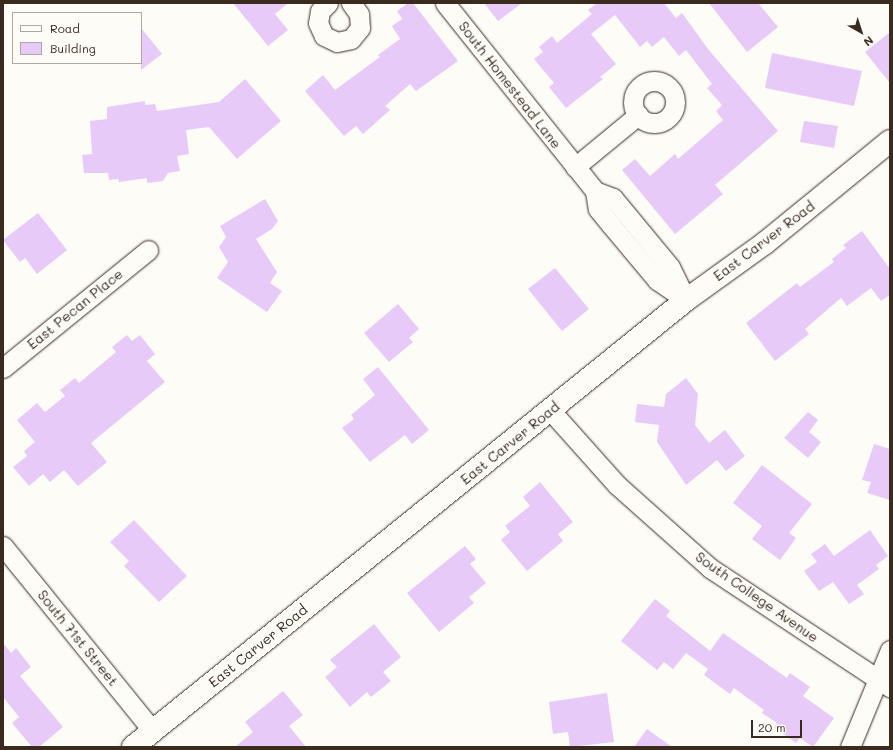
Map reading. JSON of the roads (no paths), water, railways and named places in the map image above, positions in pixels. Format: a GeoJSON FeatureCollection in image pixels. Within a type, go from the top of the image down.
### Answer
{"type":"FeatureCollection","features":[{"type":"Feature","properties":{"kind":"street"},"geometry":{"type":"LineString","coordinates":[[328,3],[320,11],[318,23],[324,36],[337,42],[344,42],[356,34],[361,21],[356,4]]}},
{"type":"Feature","properties":{"kind":"street","name":"South Homestead Lane"},"geometry":{"type":"LineString","coordinates":[[445,3],[595,191],[613,198],[665,261],[686,300]]}},
{"type":"Feature","properties":{"kind":"street"},"geometry":{"type":"LineString","coordinates":[[575,167],[638,115]]}},
{"type":"Feature","properties":{"kind":"street","name":"East Carver Road"},"geometry":{"type":"LineString","coordinates":[[133,747],[686,300],[766,243],[890,142]]}},
{"type":"Feature","properties":{"kind":"street","name":"East Pecan Place"},"geometry":{"type":"LineString","coordinates":[[3,368],[148,250]]}},
{"type":"Feature","properties":{"kind":"street","name":"South College Avenue"},"geometry":{"type":"LineString","coordinates":[[550,410],[617,485],[710,568],[884,683]]}},
{"type":"Feature","properties":{"kind":"street","name":"South 71st Street"},"geometry":{"type":"LineString","coordinates":[[3,546],[153,731]]}},
{"type":"Feature","properties":{"kind":"street"},"geometry":{"type":"LineString","coordinates":[[850,747],[884,683],[890,650]]}}]}
